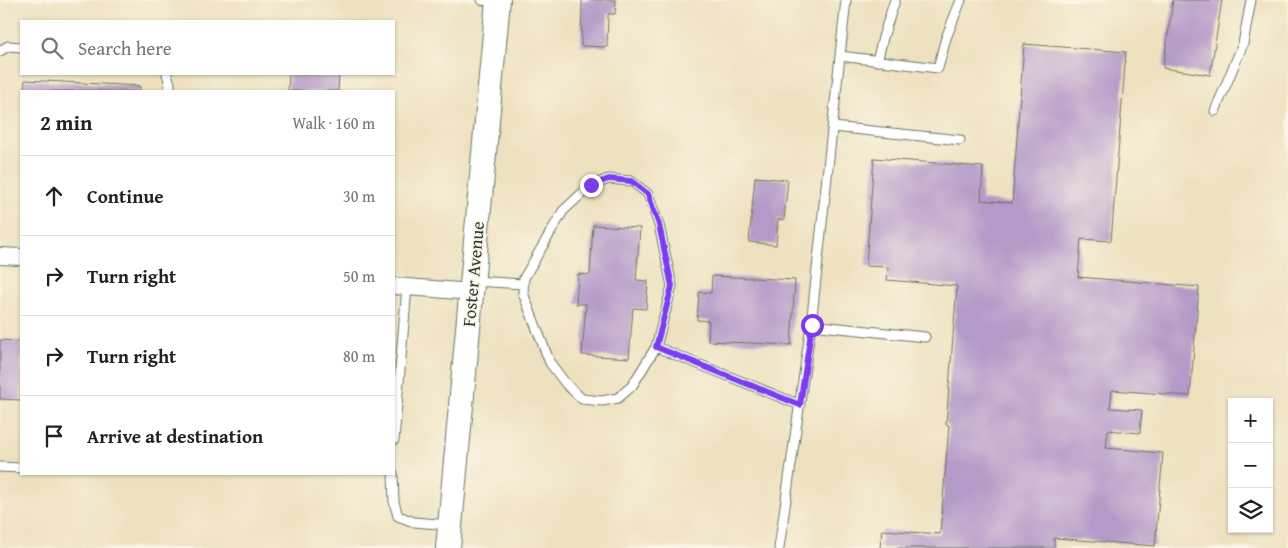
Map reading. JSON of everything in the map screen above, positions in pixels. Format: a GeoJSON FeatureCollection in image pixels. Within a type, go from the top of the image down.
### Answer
{"type":"FeatureCollection","features":[{"type":"Feature","properties":{"kind":"main road","name":"Foster Avenue"},"geometry":{"type":"LineString","coordinates":[[448,548],[472,287],[493,1]]}},
{"type":"Feature","properties":{"kind":"street"},"geometry":{"type":"LineString","coordinates":[[0,256],[20,257]]}},
{"type":"Feature","properties":{"kind":"street"},"geometry":{"type":"LineString","coordinates":[[400,287],[472,287]]}},
{"type":"Feature","properties":{"kind":"lane"},"geometry":{"type":"LineString","coordinates":[[779,548],[812,325],[846,0]]}},
{"type":"Feature","properties":{"kind":"lane"},"geometry":{"type":"LineString","coordinates":[[877,61],[895,0]]}},
{"type":"Feature","properties":{"kind":"lane"},"geometry":{"type":"LineString","coordinates":[[840,56],[938,68],[946,38],[961,0]]}},
{"type":"Feature","properties":{"kind":"lane"},"geometry":{"type":"LineString","coordinates":[[1215,111],[1243,44],[1251,0]]}},
{"type":"Feature","properties":{"kind":"lane"},"geometry":{"type":"LineString","coordinates":[[0,51],[8,46],[20,47]]}},
{"type":"Feature","properties":{"kind":"lane"},"geometry":{"type":"LineString","coordinates":[[167,75],[170,84],[169,90]]}},
{"type":"Feature","properties":{"kind":"lane"},"geometry":{"type":"LineString","coordinates":[[832,127],[960,140]]}},
{"type":"Feature","properties":{"kind":"lane"},"geometry":{"type":"LineString","coordinates":[[609,179],[631,181],[648,194],[659,225],[672,286],[656,347],[632,386],[618,398],[602,401],[582,399],[566,384],[550,363],[523,293],[524,278],[563,211],[591,185],[609,179]]}},
{"type":"Feature","properties":{"kind":"lane"},"geometry":{"type":"LineString","coordinates":[[472,287],[524,284]]}},
{"type":"Feature","properties":{"kind":"lane"},"geometry":{"type":"LineString","coordinates":[[395,414],[400,287]]}},
{"type":"Feature","properties":{"kind":"lane"},"geometry":{"type":"LineString","coordinates":[[812,325],[925,338]]}},
{"type":"Feature","properties":{"kind":"lane"},"geometry":{"type":"LineString","coordinates":[[656,347],[800,405]]}},
{"type":"Feature","properties":{"kind":"lane"},"geometry":{"type":"LineString","coordinates":[[0,467],[20,468]]}},
{"type":"Feature","properties":{"kind":"lane"},"geometry":{"type":"LineString","coordinates":[[393,475],[394,502],[398,516],[414,522],[450,525]]}},
{"type":"Feature","properties":{"kind":"building"},"geometry":{"type":"Polygon","coordinates":[[[582,0],[616,0],[615,14],[608,14],[607,47],[581,46],[582,0]]]}},
{"type":"Feature","properties":{"kind":"building"},"geometry":{"type":"Polygon","coordinates":[[[1173,0],[1222,0],[1210,75],[1163,68],[1173,0]]]}},
{"type":"Feature","properties":{"kind":"building"},"geometry":{"type":"Polygon","coordinates":[[[1024,44],[1126,52],[1111,241],[1081,239],[1078,277],[1199,287],[1190,396],[1112,390],[1110,408],[1142,410],[1140,433],[1108,430],[1106,448],[1163,453],[1155,546],[1054,538],[1054,548],[880,548],[882,530],[940,534],[949,425],[946,425],[957,286],[887,280],[888,267],[866,266],[874,158],[983,167],[981,200],[1012,203],[1024,44]]]}},
{"type":"Feature","properties":{"kind":"building"},"geometry":{"type":"Polygon","coordinates":[[[289,75],[339,75],[338,90],[288,90],[289,75]]]}},
{"type":"Feature","properties":{"kind":"building"},"geometry":{"type":"Polygon","coordinates":[[[25,80],[140,86],[140,90],[24,90],[25,80]]]}},
{"type":"Feature","properties":{"kind":"building"},"geometry":{"type":"Polygon","coordinates":[[[755,177],[788,180],[784,220],[778,219],[776,245],[749,242],[755,177]]]}},
{"type":"Feature","properties":{"kind":"building"},"geometry":{"type":"Polygon","coordinates":[[[593,225],[640,228],[636,280],[648,281],[646,309],[633,308],[629,358],[582,355],[586,304],[576,304],[578,274],[590,275],[593,225]]]}},
{"type":"Feature","properties":{"kind":"building"},"geometry":{"type":"Polygon","coordinates":[[[712,276],[795,280],[791,345],[708,341],[709,321],[697,320],[699,292],[711,293],[712,276]]]}},
{"type":"Feature","properties":{"kind":"building"},"geometry":{"type":"Polygon","coordinates":[[[0,340],[20,341],[20,400],[0,399],[0,340]]]}},
{"type":"Feature","properties":{"kind":"route"},"geometry":{"type":"LineString","coordinates":[[591,185],[609,179],[631,181],[648,194],[659,225],[672,286],[656,347],[800,405],[812,325]]}}]}
